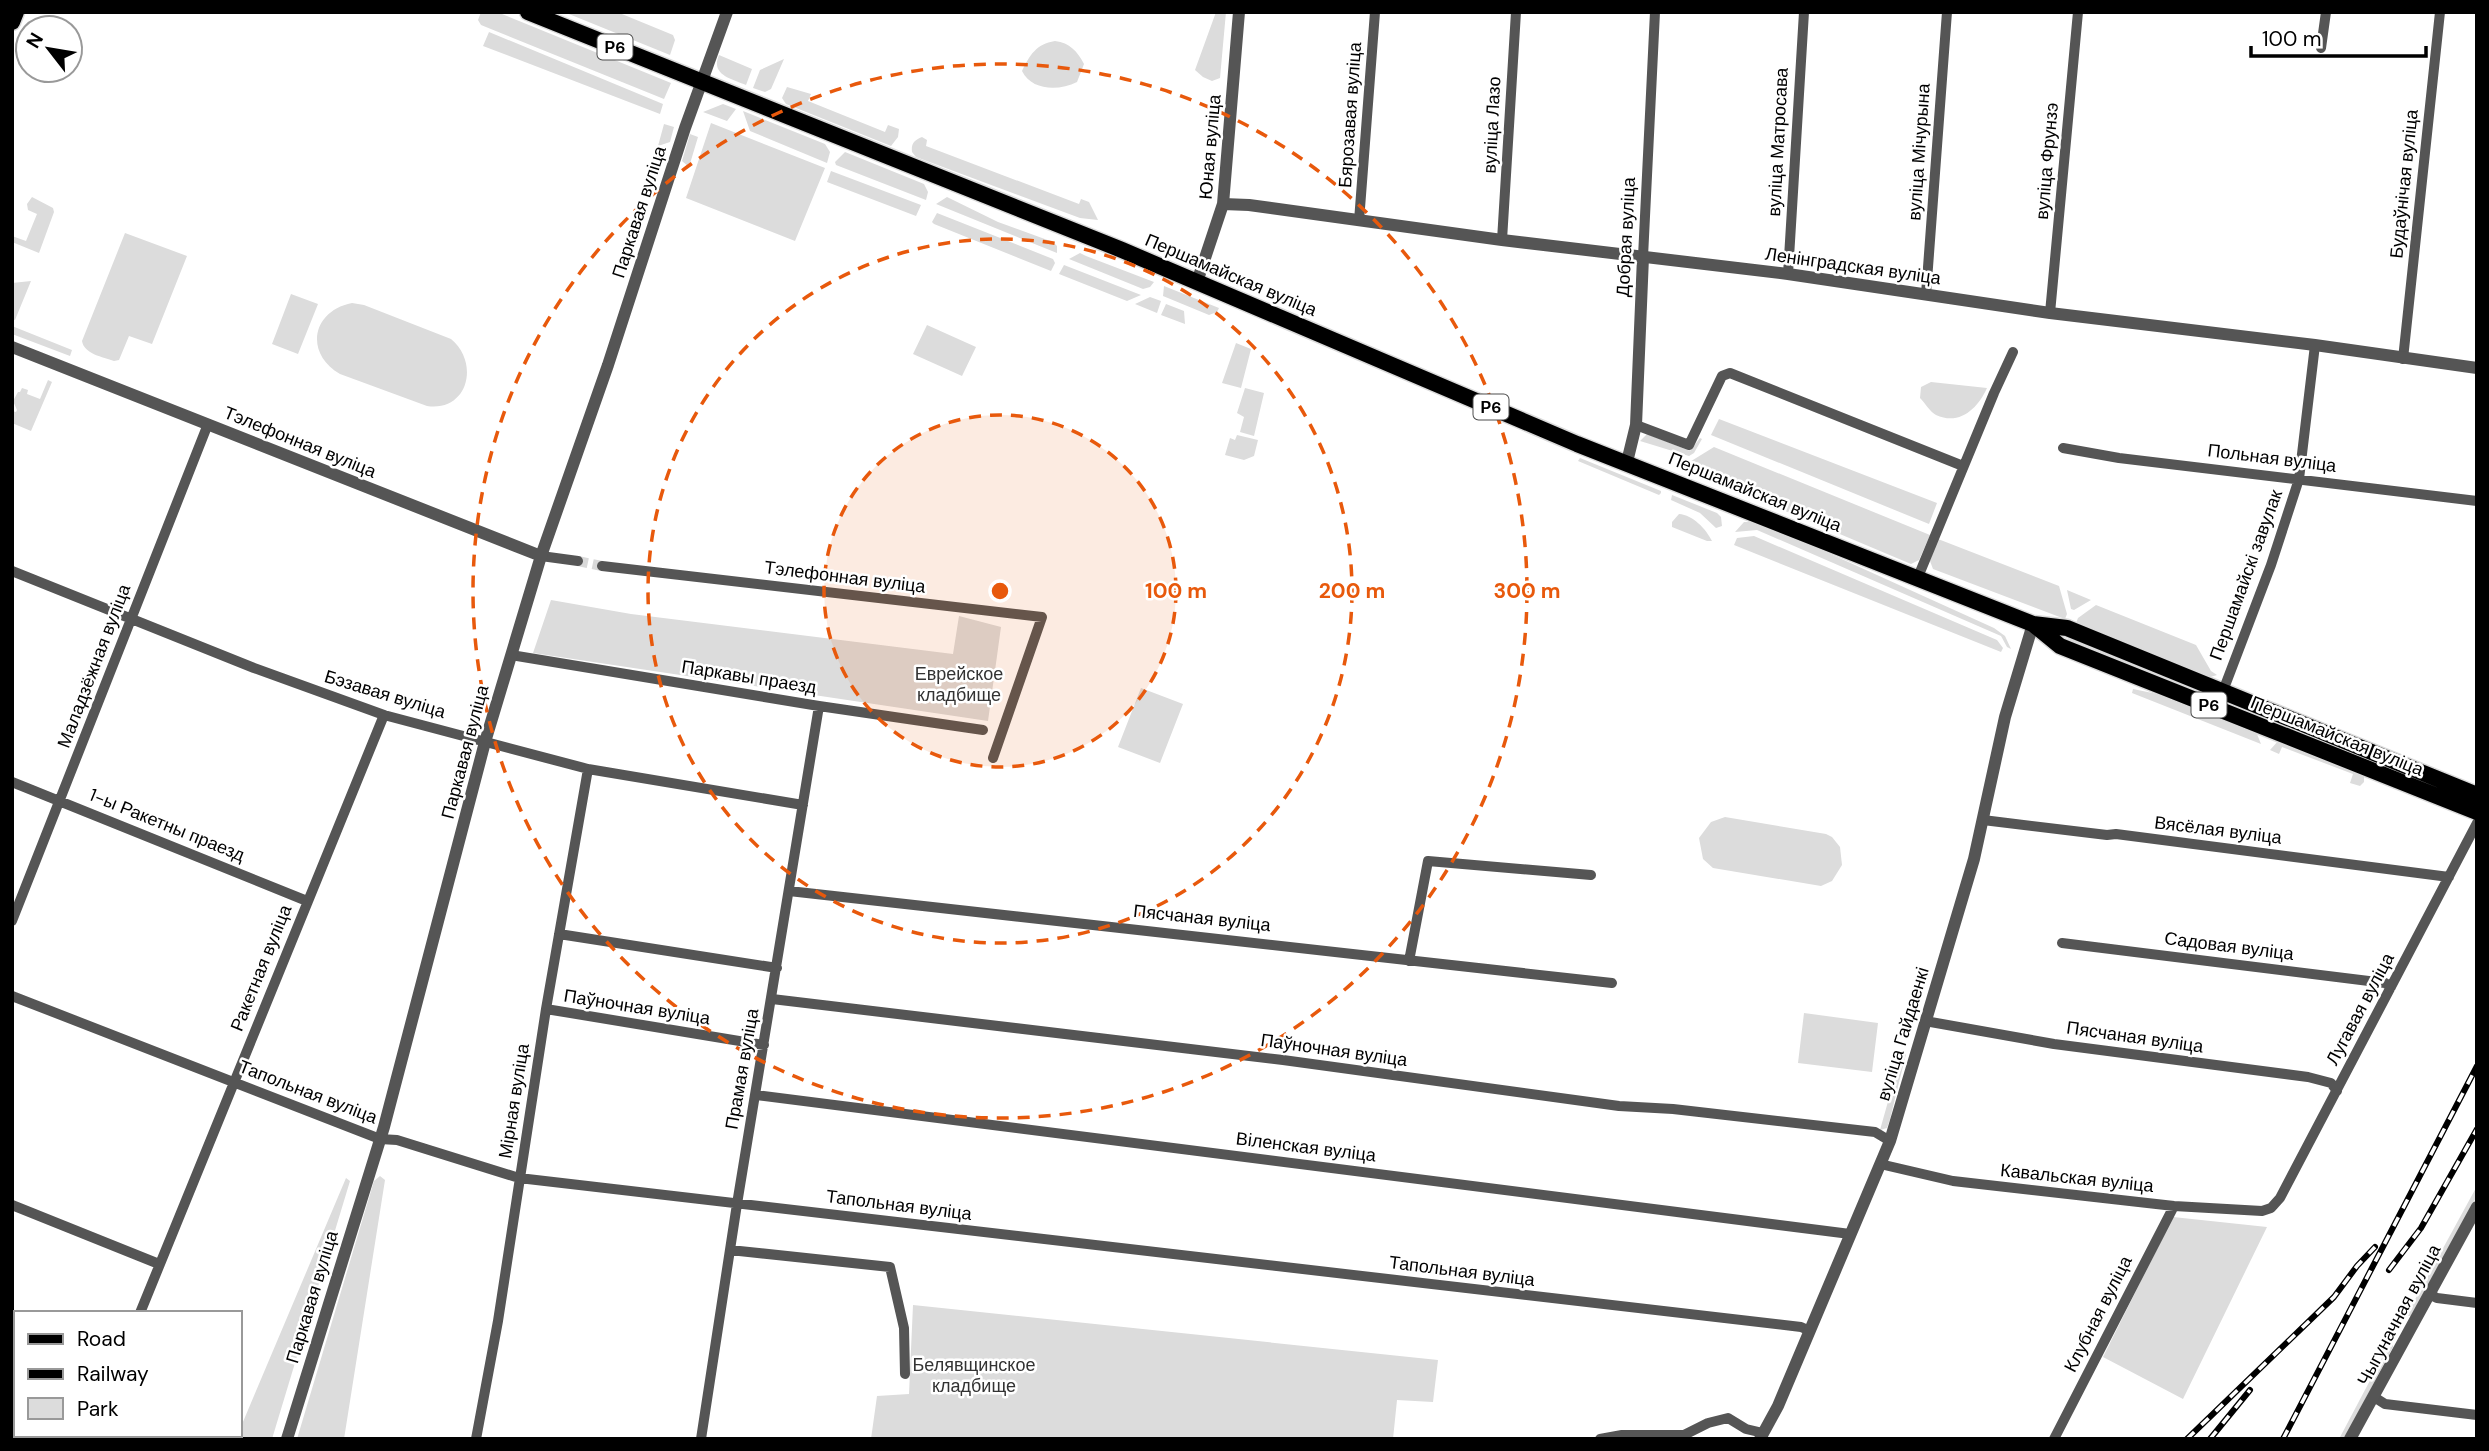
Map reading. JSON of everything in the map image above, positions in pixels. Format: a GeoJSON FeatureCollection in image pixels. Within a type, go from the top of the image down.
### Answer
{"type":"FeatureCollection","features":[{"type":"Feature","properties":{"kind":"main road"},"geometry":{"type":"LineString","coordinates":[[12,22],[16,12]]}},
{"type":"Feature","properties":{"kind":"main road","name":"Першамайская вуліца"},"geometry":{"type":"LineString","coordinates":[[528,12],[1072,229],[1553,433],[2033,624],[2067,628],[2477,795]]}},
{"type":"Feature","properties":{"kind":"main road","name":"Першамайская вуліца"},"geometry":{"type":"LineString","coordinates":[[2033,624],[2060,646],[2477,812]]}},
{"type":"Feature","properties":{"kind":"street","name":"Паркавая вуліца"},"geometry":{"type":"LineString","coordinates":[[287,1439],[380,1139],[485,742],[541,556],[727,12]]}},
{"type":"Feature","properties":{"kind":"street","name":"Юная вуліца"},"geometry":{"type":"LineString","coordinates":[[1197,282],[1223,204],[1239,12]]}},
{"type":"Feature","properties":{"kind":"street","name":"Бярозавая вуліца"},"geometry":{"type":"LineString","coordinates":[[1359,221],[1375,12]]}},
{"type":"Feature","properties":{"kind":"street","name":"вуліца Лазо"},"geometry":{"type":"LineString","coordinates":[[1502,240],[1516,12]]}},
{"type":"Feature","properties":{"kind":"street","name":"Добрая вуліца"},"geometry":{"type":"LineString","coordinates":[[1627,462],[1636,425],[1655,12]]}},
{"type":"Feature","properties":{"kind":"street","name":"вуліца Матросава"},"geometry":{"type":"LineString","coordinates":[[1788,274],[1804,12]]}},
{"type":"Feature","properties":{"kind":"street","name":"вуліца Мічурына"},"geometry":{"type":"LineString","coordinates":[[1926,294],[1947,12]]}},
{"type":"Feature","properties":{"kind":"street","name":"вуліца Фрунзэ"},"geometry":{"type":"LineString","coordinates":[[2050,313],[2078,12]]}},
{"type":"Feature","properties":{"kind":"street"},"geometry":{"type":"LineString","coordinates":[[2321,48],[2326,12]]}},
{"type":"Feature","properties":{"kind":"street","name":"Будаўнічая вуліца"},"geometry":{"type":"LineString","coordinates":[[2403,359],[2440,12]]}},
{"type":"Feature","properties":{"kind":"street","name":"Ленінградская вуліца"},"geometry":{"type":"LineString","coordinates":[[1223,204],[1249,205],[1502,240],[1788,274],[2050,313],[2315,345],[2477,368]]}},
{"type":"Feature","properties":{"kind":"street","name":"Першамайскі завулак"},"geometry":{"type":"LineString","coordinates":[[2223,691],[2271,565],[2299,479],[2315,345]]}},
{"type":"Feature","properties":{"kind":"street","name":"Тэлефонная вуліца"},"geometry":{"type":"LineString","coordinates":[[12,347],[541,556],[578,561]]}},
{"type":"Feature","properties":{"kind":"street"},"geometry":{"type":"LineString","coordinates":[[1918,578],[2013,352]]}},
{"type":"Feature","properties":{"kind":"street","name":"Першамайская вуліца"},"geometry":{"type":"LineString","coordinates":[[1636,425],[1689,445],[1722,376],[1730,373],[1963,466]]}},
{"type":"Feature","properties":{"kind":"street","name":"Маладзёжная вуліца"},"geometry":{"type":"LineString","coordinates":[[12,921],[208,424]]}},
{"type":"Feature","properties":{"kind":"street","name":"Польная вуліца"},"geometry":{"type":"LineString","coordinates":[[2063,448],[2477,500]]}},
{"type":"Feature","properties":{"kind":"street","name":"Тэлефонная вуліца"},"geometry":{"type":"LineString","coordinates":[[602,566],[1042,617],[993,758]]}},
{"type":"Feature","properties":{"kind":"street","name":"Бэзавая вуліца"},"geometry":{"type":"LineString","coordinates":[[12,571],[254,668],[384,715],[588,769],[803,805]]}},
{"type":"Feature","properties":{"kind":"street","name":"вуліца Гайдаенкі"},"geometry":{"type":"LineString","coordinates":[[1762,1436],[1810,1331],[1890,1141],[1975,859],[2005,717],[2033,624]]}},
{"type":"Feature","properties":{"kind":"street","name":"Паркавы праезд"},"geometry":{"type":"LineString","coordinates":[[511,655],[983,730]]}},
{"type":"Feature","properties":{"kind":"street","name":"Прамая вуліца"},"geometry":{"type":"LineString","coordinates":[[701,1439],[819,706]]}},
{"type":"Feature","properties":{"kind":"street","name":"Ракетная вуліца"},"geometry":{"type":"LineString","coordinates":[[141,1311],[384,715]]}},
{"type":"Feature","properties":{"kind":"street","name":"Мірная вуліца"},"geometry":{"type":"LineString","coordinates":[[476,1439],[498,1321],[546,1009],[588,769]]}},
{"type":"Feature","properties":{"kind":"street","name":"1-ы Ракетны праезд"},"geometry":{"type":"LineString","coordinates":[[12,782],[307,901]]}},
{"type":"Feature","properties":{"kind":"street","name":"Вясёлая вуліца"},"geometry":{"type":"LineString","coordinates":[[1983,820],[2116,834],[2449,877]]}},
{"type":"Feature","properties":{"kind":"street","name":"Лугавая вуліца"},"geometry":{"type":"LineString","coordinates":[[2271,1208],[2280,1198],[2477,823]]}},
{"type":"Feature","properties":{"kind":"street"},"geometry":{"type":"LineString","coordinates":[[1409,961],[1427,861],[1591,875]]}},
{"type":"Feature","properties":{"kind":"street","name":"Пясчаная вуліца"},"geometry":{"type":"LineString","coordinates":[[789,891],[1612,982]]}},
{"type":"Feature","properties":{"kind":"street"},"geometry":{"type":"LineString","coordinates":[[559,934],[777,968]]}},
{"type":"Feature","properties":{"kind":"street","name":"Садовая вуліца"},"geometry":{"type":"LineString","coordinates":[[2062,943],[2385,983],[2392,987]]}},
{"type":"Feature","properties":{"kind":"street","name":"Тапольная вуліца"},"geometry":{"type":"LineString","coordinates":[[12,996],[380,1139],[397,1140],[519,1178],[1801,1327],[1810,1331]]}},
{"type":"Feature","properties":{"kind":"street","name":"Паўночная вуліца"},"geometry":{"type":"LineString","coordinates":[[772,999],[1283,1060],[1619,1106],[1674,1109],[1875,1132],[1890,1141]]}},
{"type":"Feature","properties":{"kind":"street","name":"Паўночная вуліца"},"geometry":{"type":"LineString","coordinates":[[546,1009],[764,1045]]}},
{"type":"Feature","properties":{"kind":"street","name":"Пясчаная вуліца"},"geometry":{"type":"LineString","coordinates":[[1925,1021],[2054,1044],[2308,1077],[2331,1083],[2337,1091]]}},
{"type":"Feature","properties":{"kind":"street","name":"Віленская вуліца"},"geometry":{"type":"LineString","coordinates":[[756,1095],[1850,1234]]}},
{"type":"Feature","properties":{"kind":"street","name":"Кавальская вуліца"},"geometry":{"type":"LineString","coordinates":[[1880,1164],[1953,1181],[2174,1206],[2262,1211],[2271,1208]]}},
{"type":"Feature","properties":{"kind":"street"},"geometry":{"type":"LineString","coordinates":[[12,1205],[159,1264]]}},
{"type":"Feature","properties":{"kind":"street","name":"Клубная вуліца"},"geometry":{"type":"LineString","coordinates":[[2054,1439],[2174,1206]]}},
{"type":"Feature","properties":{"kind":"street","name":"Чыгуначная вуліца"},"geometry":{"type":"LineString","coordinates":[[2350,1439],[2477,1206]]}},
{"type":"Feature","properties":{"kind":"street"},"geometry":{"type":"LineString","coordinates":[[730,1250],[890,1267],[904,1328],[905,1374]]}},
{"type":"Feature","properties":{"kind":"street"},"geometry":{"type":"LineString","coordinates":[[2429,1294],[2437,1298],[2477,1303]]}},
{"type":"Feature","properties":{"kind":"street"},"geometry":{"type":"LineString","coordinates":[[2374,1397],[2385,1404],[2477,1415]]}},
{"type":"Feature","properties":{"kind":"street"},"geometry":{"type":"LineString","coordinates":[[1600,1439],[1622,1435],[1684,1435],[1708,1423],[1728,1418],[1762,1436]]}},
{"type":"Feature","properties":{"kind":"green space"},"geometry":{"type":"Polygon","coordinates":[[[481,12],[497,12],[671,83],[664,99],[481,25],[478,20],[481,12]]]}},
{"type":"Feature","properties":{"kind":"green space"},"geometry":{"type":"Polygon","coordinates":[[[564,12],[617,12],[673,35],[675,40],[670,55],[564,12]]]}},
{"type":"Feature","properties":{"kind":"green space"},"geometry":{"type":"Polygon","coordinates":[[[1216,12],[1226,12],[1220,78],[1212,81],[1195,70],[1216,12]]]}},
{"type":"Feature","properties":{"kind":"green space"},"geometry":{"type":"Polygon","coordinates":[[[489,32],[663,104],[660,114],[483,46],[489,32]]]}},
{"type":"Feature","properties":{"kind":"green space"},"geometry":{"type":"Polygon","coordinates":[[[1055,41],[1072,48],[1084,64],[1077,82],[1054,88],[1039,86],[1026,78],[1022,71],[1034,51],[1055,41]]]}},
{"type":"Feature","properties":{"kind":"green space"},"geometry":{"type":"Polygon","coordinates":[[[719,55],[752,69],[746,85],[720,72],[717,67],[719,55]]]}},
{"type":"Feature","properties":{"kind":"green space"},"geometry":{"type":"Polygon","coordinates":[[[784,59],[771,89],[765,92],[753,88],[760,70],[784,59]]]}},
{"type":"Feature","properties":{"kind":"green space"},"geometry":{"type":"Polygon","coordinates":[[[787,87],[811,94],[808,101],[885,132],[888,125],[899,129],[898,137],[891,146],[786,104],[782,98],[787,87]]]}},
{"type":"Feature","properties":{"kind":"green space"},"geometry":{"type":"Polygon","coordinates":[[[723,104],[736,109],[727,121],[703,112],[723,104]]]}},
{"type":"Feature","properties":{"kind":"green space"},"geometry":{"type":"Polygon","coordinates":[[[743,111],[825,144],[830,152],[827,163],[750,131],[743,111]]]}},
{"type":"Feature","properties":{"kind":"green space"},"geometry":{"type":"Polygon","coordinates":[[[711,123],[825,168],[795,241],[686,198],[711,123]]]}},
{"type":"Feature","properties":{"kind":"green space"},"geometry":{"type":"Polygon","coordinates":[[[664,124],[674,127],[670,142],[658,146],[664,124]]]}},
{"type":"Feature","properties":{"kind":"green space"},"geometry":{"type":"Polygon","coordinates":[[[690,134],[698,137],[689,167],[682,161],[690,134]]]}},
{"type":"Feature","properties":{"kind":"green space"},"geometry":{"type":"Polygon","coordinates":[[[922,137],[927,140],[926,146],[1079,204],[1081,199],[1089,202],[1098,220],[1080,218],[916,157],[912,152],[913,145],[922,137]]]}},
{"type":"Feature","properties":{"kind":"green space"},"geometry":{"type":"Polygon","coordinates":[[[845,152],[924,184],[928,192],[926,200],[836,165],[835,162],[845,152]]]}},
{"type":"Feature","properties":{"kind":"green space"},"geometry":{"type":"Polygon","coordinates":[[[831,171],[921,205],[916,216],[827,182],[831,171]]]}},
{"type":"Feature","properties":{"kind":"green space"},"geometry":{"type":"Polygon","coordinates":[[[32,197],[53,208],[54,212],[39,253],[12,242],[12,236],[26,241],[37,214],[28,210],[27,204],[32,197]]]}},
{"type":"Feature","properties":{"kind":"green space"},"geometry":{"type":"Polygon","coordinates":[[[947,197],[998,222],[1053,242],[1057,246],[1057,253],[936,204],[947,197]]]}},
{"type":"Feature","properties":{"kind":"green space"},"geometry":{"type":"Polygon","coordinates":[[[937,213],[1053,259],[1055,263],[1051,271],[934,224],[932,222],[937,213]]]}},
{"type":"Feature","properties":{"kind":"green space"},"geometry":{"type":"Polygon","coordinates":[[[125,233],[187,256],[152,344],[129,336],[119,360],[114,361],[90,352],[82,341],[125,233]]]}},
{"type":"Feature","properties":{"kind":"green space"},"geometry":{"type":"Polygon","coordinates":[[[1080,253],[1154,282],[1143,289],[1069,259],[1080,253]]]}},
{"type":"Feature","properties":{"kind":"green space"},"geometry":{"type":"Polygon","coordinates":[[[1064,265],[1141,295],[1127,301],[1059,274],[1064,265]]]}},
{"type":"Feature","properties":{"kind":"green space"},"geometry":{"type":"Polygon","coordinates":[[[31,281],[15,320],[12,319],[12,283],[31,281]]]}},
{"type":"Feature","properties":{"kind":"green space"},"geometry":{"type":"Polygon","coordinates":[[[1164,286],[1219,308],[1217,312],[1209,315],[1163,296],[1164,286]]]}},
{"type":"Feature","properties":{"kind":"green space"},"geometry":{"type":"Polygon","coordinates":[[[291,294],[318,304],[298,354],[272,344],[291,294]]]}},
{"type":"Feature","properties":{"kind":"green space"},"geometry":{"type":"Polygon","coordinates":[[[1150,297],[1161,301],[1157,313],[1135,304],[1150,297]]]}},
{"type":"Feature","properties":{"kind":"green space"},"geometry":{"type":"Polygon","coordinates":[[[352,303],[364,305],[451,339],[460,349],[467,372],[460,394],[441,406],[427,406],[340,374],[329,365],[317,344],[321,323],[339,307],[352,303]]]}},
{"type":"Feature","properties":{"kind":"green space"},"geometry":{"type":"Polygon","coordinates":[[[1166,304],[1184,311],[1185,324],[1161,315],[1166,304]]]}},
{"type":"Feature","properties":{"kind":"green space"},"geometry":{"type":"Polygon","coordinates":[[[927,325],[976,347],[962,376],[913,354],[927,325]]]}},
{"type":"Feature","properties":{"kind":"green space"},"geometry":{"type":"Polygon","coordinates":[[[12,326],[72,350],[70,356],[12,334],[12,326]]]}},
{"type":"Feature","properties":{"kind":"green space"},"geometry":{"type":"Polygon","coordinates":[[[1236,343],[1251,349],[1241,388],[1222,383],[1236,343]]]}},
{"type":"Feature","properties":{"kind":"green space"},"geometry":{"type":"Polygon","coordinates":[[[48,380],[52,382],[31,431],[12,423],[12,411],[17,410],[13,401],[18,392],[22,388],[28,390],[27,394],[40,399],[48,380]]]}},
{"type":"Feature","properties":{"kind":"green space"},"geometry":{"type":"Polygon","coordinates":[[[1931,382],[1987,388],[1979,402],[1967,413],[1960,417],[1945,418],[1934,414],[1920,398],[1921,387],[1931,382]]]}},
{"type":"Feature","properties":{"kind":"green space"},"geometry":{"type":"Polygon","coordinates":[[[1245,388],[1264,393],[1254,436],[1240,432],[1244,417],[1237,413],[1245,388]]]}},
{"type":"Feature","properties":{"kind":"green space"},"geometry":{"type":"Polygon","coordinates":[[[1719,419],[1937,503],[1929,524],[1711,435],[1719,419]]]}},
{"type":"Feature","properties":{"kind":"green space"},"geometry":{"type":"Polygon","coordinates":[[[1647,434],[1690,451],[1700,438],[1702,439],[1694,453],[1689,456],[1640,441],[1647,434]]]}},
{"type":"Feature","properties":{"kind":"green space"},"geometry":{"type":"Polygon","coordinates":[[[1237,435],[1258,440],[1254,456],[1244,460],[1225,455],[1230,438],[1235,440],[1237,435]]]}},
{"type":"Feature","properties":{"kind":"green space"},"geometry":{"type":"Polygon","coordinates":[[[1714,447],[1930,535],[1919,560],[1911,564],[1685,469],[1688,463],[1714,447]]]}},
{"type":"Feature","properties":{"kind":"green space"},"geometry":{"type":"Polygon","coordinates":[[[1580,458],[1661,493],[1659,495],[1578,461],[1580,458]]]}},
{"type":"Feature","properties":{"kind":"green space"},"geometry":{"type":"Polygon","coordinates":[[[1672,495],[1717,513],[1721,517],[1722,526],[1716,528],[1700,513],[1671,500],[1672,495]]]}},
{"type":"Feature","properties":{"kind":"green space"},"geometry":{"type":"Polygon","coordinates":[[[1679,514],[1698,523],[1712,541],[1672,527],[1672,522],[1679,514]]]}},
{"type":"Feature","properties":{"kind":"green space"},"geometry":{"type":"Polygon","coordinates":[[[1744,522],[1751,522],[1824,551],[1994,628],[2005,636],[2011,649],[2001,636],[1757,530],[1735,532],[1744,522]]]}},
{"type":"Feature","properties":{"kind":"green space"},"geometry":{"type":"Polygon","coordinates":[[[1754,536],[1997,640],[2003,648],[2001,652],[1734,545],[1737,538],[1754,536]]]}},
{"type":"Feature","properties":{"kind":"green space"},"geometry":{"type":"Polygon","coordinates":[[[1938,539],[2059,586],[2067,614],[2065,619],[1933,569],[1930,561],[1938,539]]]}},
{"type":"Feature","properties":{"kind":"green space"},"geometry":{"type":"Polygon","coordinates":[[[2067,590],[2091,600],[2074,610],[2071,609],[2067,590]]]}},
{"type":"Feature","properties":{"kind":"green space","name":"Еврейское кладбище"},"geometry":{"type":"Polygon","coordinates":[[[551,600],[631,614],[953,654],[959,616],[1001,627],[988,721],[533,653],[551,600]]]}},
{"type":"Feature","properties":{"kind":"green space"},"geometry":{"type":"Polygon","coordinates":[[[2096,605],[2196,645],[2211,671],[2217,675],[2207,678],[2076,623],[2078,618],[2096,605]]]}},
{"type":"Feature","properties":{"kind":"green space"},"geometry":{"type":"Polygon","coordinates":[[[2069,638],[2451,793],[2450,796],[2067,641],[2069,638]]]}},
{"type":"Feature","properties":{"kind":"green space"},"geometry":{"type":"Polygon","coordinates":[[[1141,688],[1183,704],[1160,763],[1118,747],[1141,688]]]}},
{"type":"Feature","properties":{"kind":"green space"},"geometry":{"type":"Polygon","coordinates":[[[2133,689],[2162,695],[2257,734],[2261,744],[2132,693],[2133,689]]]}},
{"type":"Feature","properties":{"kind":"green space"},"geometry":{"type":"Polygon","coordinates":[[[2279,740],[2364,773],[2364,782],[2360,786],[2350,783],[2353,774],[2282,747],[2279,754],[2270,750],[2279,740]]]}},
{"type":"Feature","properties":{"kind":"green space"},"geometry":{"type":"Polygon","coordinates":[[[1725,817],[1826,834],[1840,847],[1842,865],[1832,881],[1821,886],[1713,868],[1703,859],[1699,838],[1711,822],[1725,817]]]}},
{"type":"Feature","properties":{"kind":"green space"},"geometry":{"type":"Polygon","coordinates":[[[1804,1013],[1878,1023],[1872,1072],[1798,1063],[1804,1013]]]}},
{"type":"Feature","properties":{"kind":"green space"},"geometry":{"type":"Polygon","coordinates":[[[1902,1052],[1906,1054],[1890,1119],[1887,1128],[1880,1130],[1902,1052]]]}},
{"type":"Feature","properties":{"kind":"green space"},"geometry":{"type":"Polygon","coordinates":[[[380,1176],[385,1180],[344,1439],[297,1439],[374,1181],[380,1176]]]}},
{"type":"Feature","properties":{"kind":"green space"},"geometry":{"type":"Polygon","coordinates":[[[346,1178],[350,1181],[272,1439],[236,1439],[242,1437],[242,1424],[346,1178]]]}},
{"type":"Feature","properties":{"kind":"green space"},"geometry":{"type":"Polygon","coordinates":[[[2477,1186],[2477,1196],[2411,1316],[2406,1316],[2477,1186]]]}},
{"type":"Feature","properties":{"kind":"green space"},"geometry":{"type":"Polygon","coordinates":[[[2173,1217],[2267,1227],[2183,1399],[2103,1357],[2173,1217]]]}},
{"type":"Feature","properties":{"kind":"green space","name":"Белявщинское кладбище"},"geometry":{"type":"Polygon","coordinates":[[[913,1305],[1438,1360],[1433,1402],[1397,1400],[1393,1439],[871,1439],[877,1396],[909,1394],[913,1305]]]}},
{"type":"Feature","properties":{"kind":"green space"},"geometry":{"type":"Polygon","coordinates":[[[2393,1337],[2393,1347],[2344,1439],[2339,1439],[2393,1337]]]}},
{"type":"Feature","properties":{"kind":"tunnel"},"geometry":{"type":"LineString","coordinates":[[578,561],[602,566]]}},
{"type":"Feature","properties":{"kind":"railway"},"geometry":{"type":"LineString","coordinates":[[2283,1439],[2477,1066]]}},
{"type":"Feature","properties":{"kind":"railway"},"geometry":{"type":"LineString","coordinates":[[2389,1270],[2421,1228],[2477,1129]]}},
{"type":"Feature","properties":{"kind":"railway"},"geometry":{"type":"LineString","coordinates":[[2187,1439],[2334,1297],[2375,1247]]}},
{"type":"Feature","properties":{"kind":"railway"},"geometry":{"type":"LineString","coordinates":[[2210,1439],[2250,1390]]}}]}
